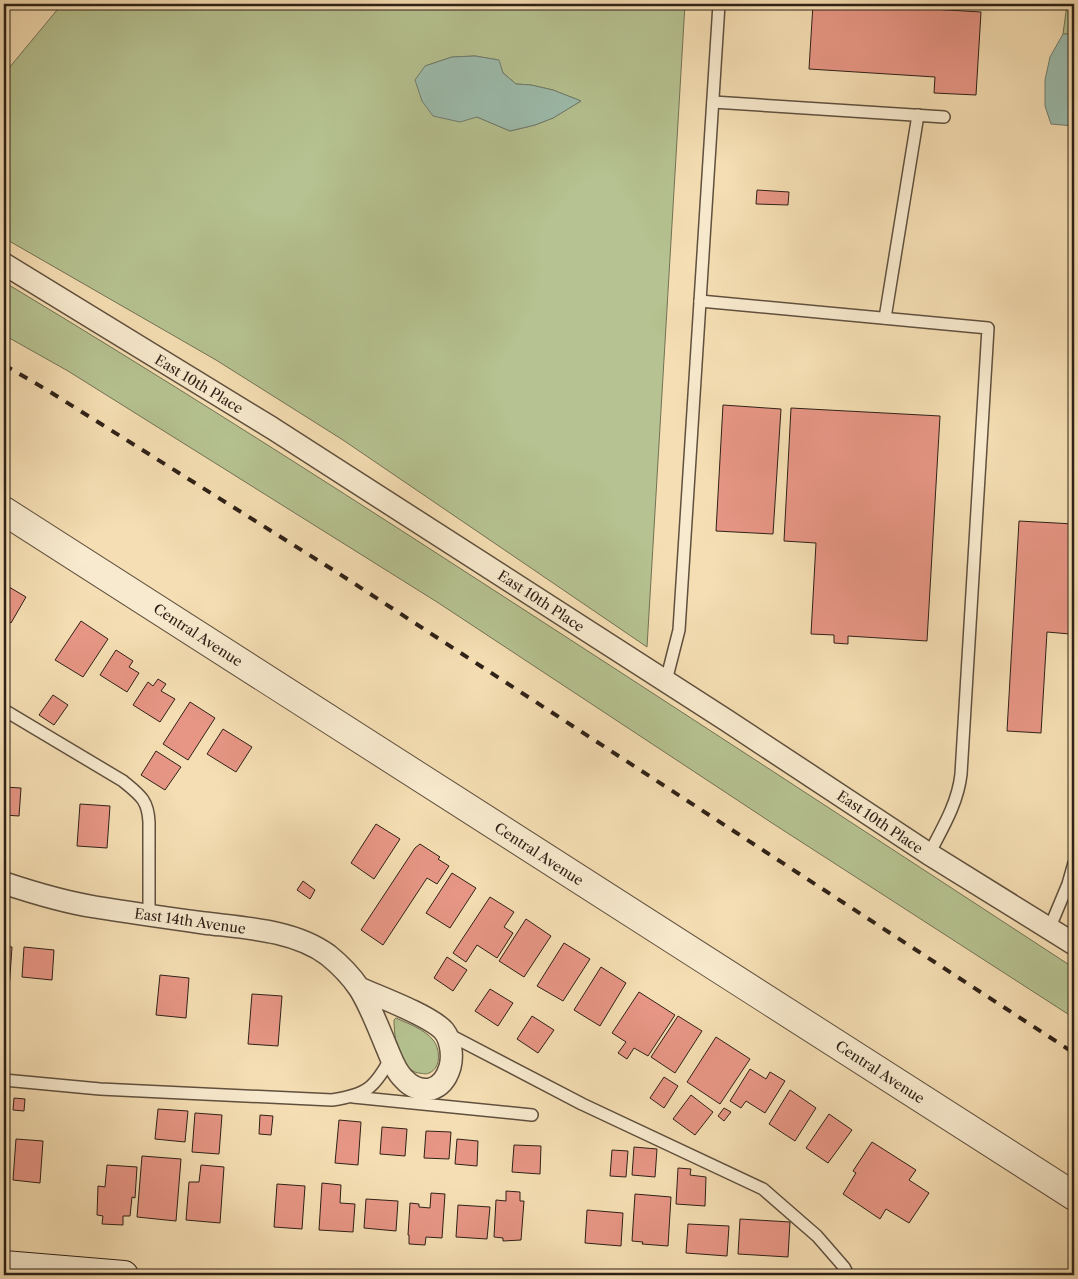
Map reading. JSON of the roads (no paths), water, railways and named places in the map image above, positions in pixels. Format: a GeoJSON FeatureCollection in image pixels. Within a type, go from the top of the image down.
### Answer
{"type":"FeatureCollection","features":[{"type":"Feature","properties":{"kind":"street","name":"East 10th Place"},"geometry":{"type":"LineString","coordinates":[[4,264],[272,428],[929,854],[1074,944]]}},
{"type":"Feature","properties":{"kind":"street","name":"Central Avenue"},"geometry":{"type":"LineString","coordinates":[[4,511],[1074,1196]]}},
{"type":"Feature","properties":{"kind":"street","name":"East 14th Avenue"},"geometry":{"type":"LineString","coordinates":[[4,883],[66,902],[259,930],[306,942],[333,960],[359,988],[390,1057],[402,1078],[411,1086],[422,1090],[441,1084],[451,1065],[452,1055],[449,1041],[444,1032],[436,1024],[424,1017],[359,988]]}},
{"type":"Feature","properties":{"kind":"street"},"geometry":{"type":"LineString","coordinates":[[4,1265],[124,1275]]}},
{"type":"Feature","properties":{"kind":"lane"},"geometry":{"type":"LineString","coordinates":[[666,682],[679,630],[719,4]]}},
{"type":"Feature","properties":{"kind":"lane"},"geometry":{"type":"LineString","coordinates":[[713,102],[944,116]]}},
{"type":"Feature","properties":{"kind":"lane"},"geometry":{"type":"LineString","coordinates":[[885,318],[918,115]]}},
{"type":"Feature","properties":{"kind":"lane"},"geometry":{"type":"LineString","coordinates":[[700,301],[988,328],[960,784],[949,814],[929,854]]}},
{"type":"Feature","properties":{"kind":"lane"},"geometry":{"type":"LineString","coordinates":[[4,710],[123,781],[145,801],[149,822],[149,915]]}},
{"type":"Feature","properties":{"kind":"lane"},"geometry":{"type":"LineString","coordinates":[[1050,928],[1068,884],[1074,863]]}},
{"type":"Feature","properties":{"kind":"lane"},"geometry":{"type":"LineString","coordinates":[[444,1032],[582,1104],[763,1189],[817,1236],[844,1267],[848,1275]]}},
{"type":"Feature","properties":{"kind":"lane"},"geometry":{"type":"LineString","coordinates":[[351,1097],[367,1090],[378,1078],[390,1057]]}},
{"type":"Feature","properties":{"kind":"lane"},"geometry":{"type":"LineString","coordinates":[[4,1080],[100,1089],[332,1100],[351,1097],[532,1115]]}},
{"type":"Feature","properties":{"kind":"railway"},"geometry":{"type":"LineString","coordinates":[[4,365],[47,390],[338,573],[1074,1053]]}}]}
